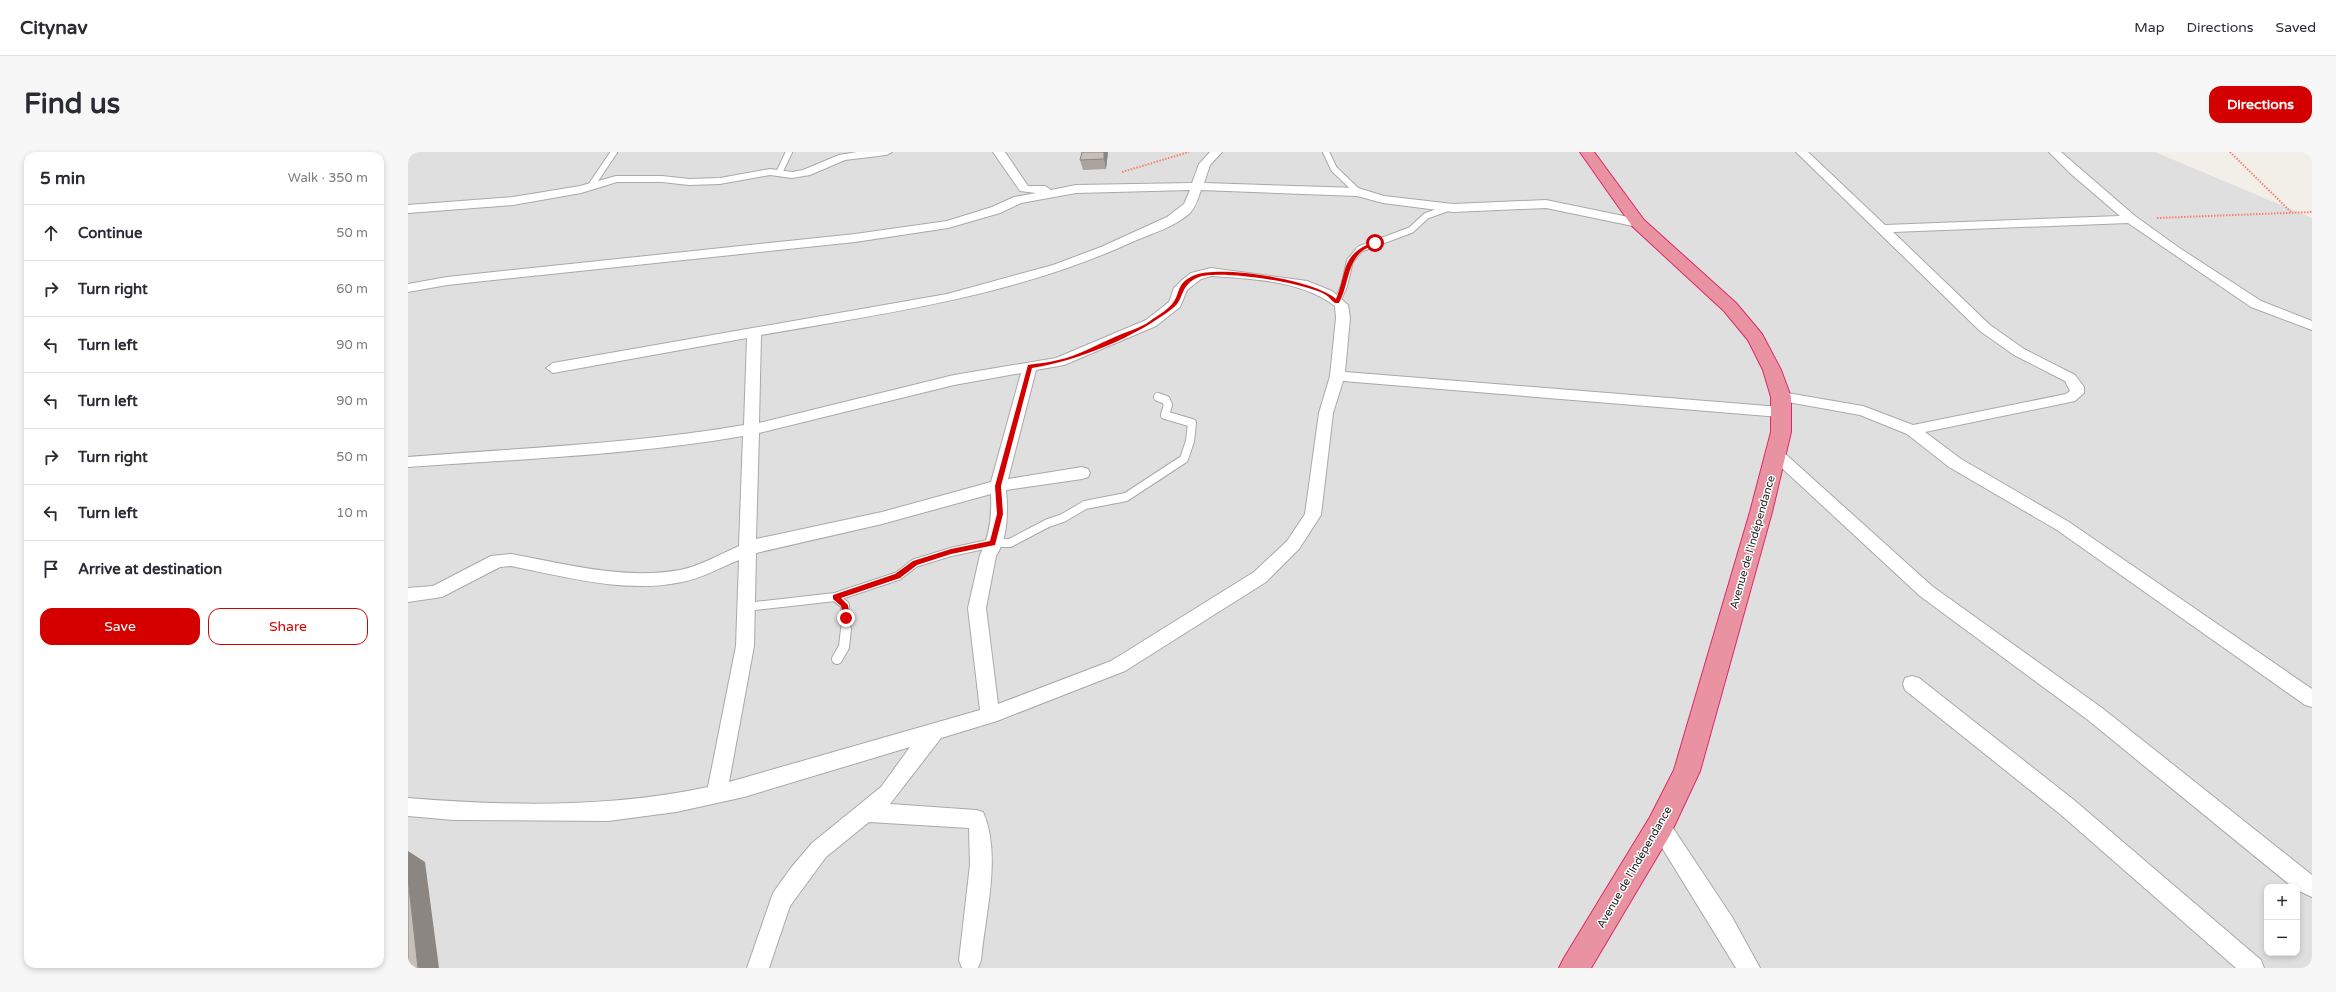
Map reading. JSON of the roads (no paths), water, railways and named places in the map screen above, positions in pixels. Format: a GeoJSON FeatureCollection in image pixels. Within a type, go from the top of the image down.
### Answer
{"type":"FeatureCollection","features":[{"type":"Feature","properties":{"kind":"highway","name":"Avenue de l'Indépendance"},"geometry":{"type":"LineString","coordinates":[[1574,968],[1660,826],[1687,771],[1781,432],[1781,404],[1772,370],[1756,338],[1730,307],[1638,223],[1587,152]]}},
{"type":"Feature","properties":{"kind":"street"},"geometry":{"type":"LineString","coordinates":[[408,209],[481,205],[591,186],[616,179],[662,179],[690,182],[720,181],[770,172],[792,175],[806,173],[843,158],[886,152]]}},
{"type":"Feature","properties":{"kind":"street"},"geometry":{"type":"LineString","coordinates":[[999,152],[1024,190],[1069,191]]}},
{"type":"Feature","properties":{"kind":"street"},"geometry":{"type":"LineString","coordinates":[[553,368],[948,298],[1058,268],[1171,220],[1185,211],[1190,205],[1195,186],[1205,164],[1216,152]]}},
{"type":"Feature","properties":{"kind":"street"},"geometry":{"type":"LineString","coordinates":[[1802,152],[1975,318],[1985,330],[2001,343],[2070,378],[2077,387],[2077,393],[2070,398],[1968,417],[1912,430]]}},
{"type":"Feature","properties":{"kind":"street"},"geometry":{"type":"LineString","coordinates":[[2055,152],[2075,172],[2131,219],[2256,304],[2312,326]]}},
{"type":"Feature","properties":{"kind":"street"},"geometry":{"type":"LineString","coordinates":[[408,288],[462,280],[855,238],[948,224],[1018,200],[1076,189],[1195,186],[1358,192],[1376,198],[1448,208],[1546,204],[1638,223]]}},
{"type":"Feature","properties":{"kind":"street"},"geometry":{"type":"LineString","coordinates":[[1009,204],[1023,188]]}},
{"type":"Feature","properties":{"kind":"street"},"geometry":{"type":"LineString","coordinates":[[1881,229],[2131,219]]}},
{"type":"Feature","properties":{"kind":"street"},"geometry":{"type":"LineString","coordinates":[[408,462],[622,446],[706,437],[751,429],[954,380],[1067,359],[1151,323],[1175,304],[1181,288],[1196,276],[1211,272],[1302,284],[1327,294],[1341,305],[1343,318],[1337,376],[1326,413],[1313,515],[1293,546],[1260,577],[1118,666],[990,715],[717,794],[676,804],[608,812],[453,811],[408,807]]}},
{"type":"Feature","properties":{"kind":"street"},"geometry":{"type":"LineString","coordinates":[[717,794],[745,646],[754,333]]}},
{"type":"Feature","properties":{"kind":"street"},"geometry":{"type":"LineString","coordinates":[[990,715],[977,608],[988,555],[992,549],[1000,514],[998,486],[1030,366]]}},
{"type":"Feature","properties":{"kind":"street"},"geometry":{"type":"LineString","coordinates":[[1337,376],[1781,404],[1863,411],[1912,430],[1955,463],[2063,526],[2312,699]]}},
{"type":"Feature","properties":{"kind":"street"},"geometry":{"type":"LineString","coordinates":[[1776,454],[1926,592],[2095,714],[2298,878],[2312,887]]}},
{"type":"Feature","properties":{"kind":"street"},"geometry":{"type":"LineString","coordinates":[[408,595],[436,592],[497,561],[528,561],[607,578],[636,579],[682,576],[762,544],[882,518],[998,486],[1082,473]]}},
{"type":"Feature","properties":{"kind":"street"},"geometry":{"type":"LineString","coordinates":[[1912,684],[2067,807],[2253,968]]}},
{"type":"Feature","properties":{"kind":"street"},"geometry":{"type":"LineString","coordinates":[[758,968],[769,932],[785,894],[819,850],[867,812],[888,793],[936,730]]}},
{"type":"Feature","properties":{"kind":"street"},"geometry":{"type":"LineString","coordinates":[[867,812],[976,819],[980,826],[980,866],[970,960]]}},
{"type":"Feature","properties":{"kind":"street"},"geometry":{"type":"LineString","coordinates":[[1660,826],[1749,968]]}},
{"type":"Feature","properties":{"kind":"lane"},"geometry":{"type":"LineString","coordinates":[[591,186],[614,152]]}},
{"type":"Feature","properties":{"kind":"lane"},"geometry":{"type":"LineString","coordinates":[[779,173],[789,152]]}},
{"type":"Feature","properties":{"kind":"lane"},"geometry":{"type":"LineString","coordinates":[[1326,152],[1334,169],[1358,192]]}},
{"type":"Feature","properties":{"kind":"lane"},"geometry":{"type":"LineString","coordinates":[[1337,302],[1344,286],[1350,261],[1360,249],[1411,230],[1426,216],[1448,208]]}},
{"type":"Feature","properties":{"kind":"lane"},"geometry":{"type":"LineString","coordinates":[[746,607],[835,597],[898,576],[915,563],[951,552],[993,543],[1010,543],[1048,523],[1063,518],[1085,505],[1126,497],[1184,458],[1192,434],[1192,423],[1165,415],[1168,405],[1166,400],[1158,397]]}},
{"type":"Feature","properties":{"kind":"lane"},"geometry":{"type":"LineString","coordinates":[[835,597],[845,605],[846,618],[844,651],[837,659]]}}]}
